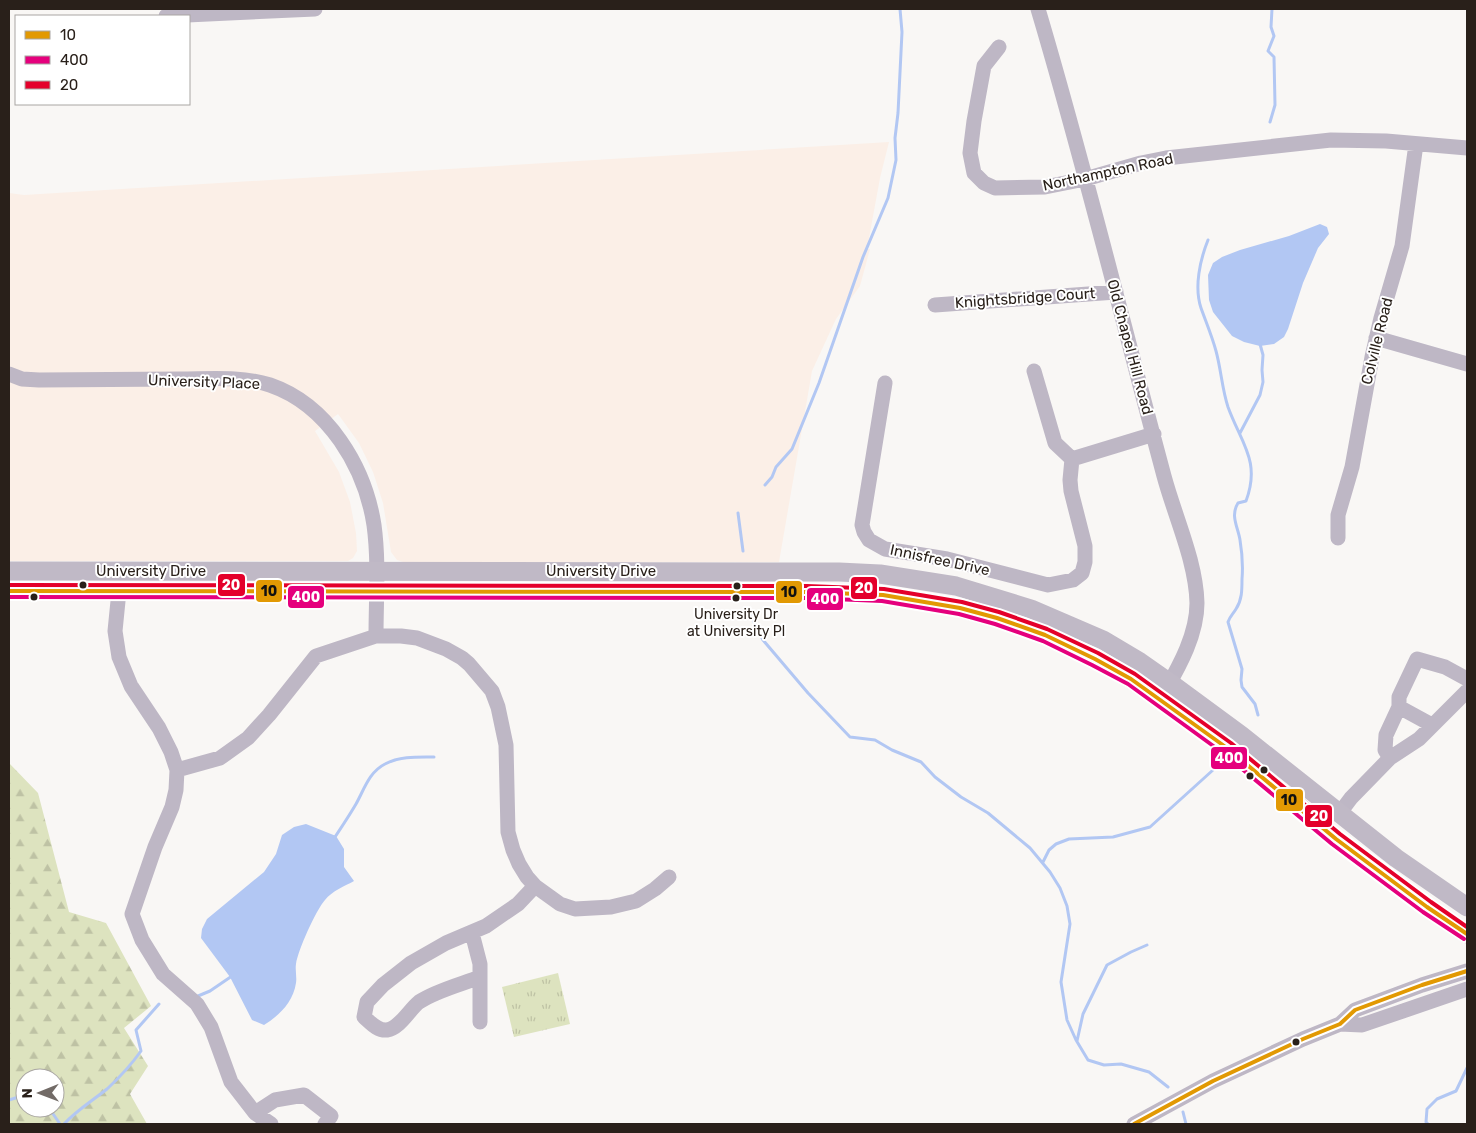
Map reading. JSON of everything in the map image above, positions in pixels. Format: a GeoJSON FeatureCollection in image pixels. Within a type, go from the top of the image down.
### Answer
{"type":"FeatureCollection","features":[{"type":"Feature","properties":{"kind":"main road","name":"University Drive"},"geometry":{"type":"LineString","coordinates":[[9,570],[839,572],[880,574],[956,586],[1031,609],[1068,624],[1103,640],[1140,662],[1165,691]]}},
{"type":"Feature","properties":{"kind":"main road","name":"University Drive"},"geometry":{"type":"LineString","coordinates":[[9,591],[807,592],[883,595],[960,608],[997,618],[1071,647],[1117,671],[1165,691]]}},
{"type":"Feature","properties":{"kind":"main road"},"geometry":{"type":"LineString","coordinates":[[1165,691],[1242,736],[1396,858],[1467,907]]}},
{"type":"Feature","properties":{"kind":"main road"},"geometry":{"type":"LineString","coordinates":[[1165,691],[1194,725],[1227,748],[1336,840],[1467,934]]}},
{"type":"Feature","properties":{"kind":"street"},"geometry":{"type":"LineString","coordinates":[[187,15],[314,9]]}},
{"type":"Feature","properties":{"kind":"street","name":"Old Chapel Hill Road"},"geometry":{"type":"LineString","coordinates":[[1038,9],[1116,292],[1164,476],[1193,571],[1196,616],[1191,636],[1165,691]]}},
{"type":"Feature","properties":{"kind":"street","name":"Northampton Road"},"geometry":{"type":"LineString","coordinates":[[999,47],[984,66],[970,153],[974,173],[984,183],[995,188],[1045,186],[1085,179],[1166,158],[1331,140],[1386,140],[1467,148]]}},
{"type":"Feature","properties":{"kind":"street","name":"Colville Road"},"geometry":{"type":"LineString","coordinates":[[1338,538],[1338,515],[1352,467],[1376,338],[1402,246],[1416,144]]}},
{"type":"Feature","properties":{"kind":"street","name":"Knightsbridge Court"},"geometry":{"type":"LineString","coordinates":[[935,304],[1116,292]]}},
{"type":"Feature","properties":{"kind":"street"},"geometry":{"type":"LineString","coordinates":[[1376,338],[1467,364]]}},
{"type":"Feature","properties":{"kind":"street"},"geometry":{"type":"LineString","coordinates":[[1034,371],[1055,443],[1072,459],[1154,434]]}},
{"type":"Feature","properties":{"kind":"street","name":"University Place"},"geometry":{"type":"LineString","coordinates":[[9,374],[22,379],[39,380],[253,381],[289,393],[327,424],[348,453],[368,496],[376,550],[376,636]]}},
{"type":"Feature","properties":{"kind":"street","name":"Innisfree Drive"},"geometry":{"type":"LineString","coordinates":[[885,383],[862,525],[869,540],[886,550],[946,559],[1048,585],[1073,580],[1082,573],[1085,562],[1085,546],[1071,491],[1072,459]]}},
{"type":"Feature","properties":{"kind":"street"},"geometry":{"type":"LineString","coordinates":[[119,591],[115,631],[119,657],[131,686],[159,728],[171,752],[176,770],[176,790],[172,807],[152,853],[132,914],[142,940],[163,974],[197,1004],[210,1027],[231,1082],[255,1113],[271,1124]]}},
{"type":"Feature","properties":{"kind":"street"},"geometry":{"type":"LineString","coordinates":[[176,770],[220,758],[248,738],[316,656],[376,636],[416,638],[446,649],[469,664],[492,691],[498,707],[506,745],[508,832],[519,864],[535,886],[560,904],[575,909],[611,908],[636,901],[669,877]]}},
{"type":"Feature","properties":{"kind":"street"},"geometry":{"type":"LineString","coordinates":[[1390,758],[1384,745],[1386,734],[1399,708],[1399,697],[1417,659],[1445,667],[1467,679]]}},
{"type":"Feature","properties":{"kind":"street"},"geometry":{"type":"LineString","coordinates":[[1339,814],[1354,794],[1390,758],[1404,750],[1467,692]]}},
{"type":"Feature","properties":{"kind":"street"},"geometry":{"type":"LineString","coordinates":[[1399,708],[1432,725]]}},
{"type":"Feature","properties":{"kind":"street"},"geometry":{"type":"LineString","coordinates":[[480,977],[419,1002],[396,1026],[387,1030],[378,1029],[364,1017],[367,1002],[383,985],[418,959],[446,943],[486,926],[518,904],[535,886]]}},
{"type":"Feature","properties":{"kind":"street"},"geometry":{"type":"LineString","coordinates":[[472,933],[480,964],[480,1022]]}},
{"type":"Feature","properties":{"kind":"street"},"geometry":{"type":"LineString","coordinates":[[1134,1124],[1213,1080],[1340,1024],[1355,1010],[1422,985],[1467,971]]}},
{"type":"Feature","properties":{"kind":"street"},"geometry":{"type":"LineString","coordinates":[[1340,1024],[1362,1024],[1467,989]]}},
{"type":"Feature","properties":{"kind":"street"},"geometry":{"type":"LineString","coordinates":[[255,1113],[276,1100],[304,1094],[331,1116],[325,1124]]}},
{"type":"Feature","properties":{"kind":"shaded area"},"geometry":{"type":"Polygon","coordinates":[[[889,142],[880,178],[867,249],[870,249],[860,286],[836,319],[812,371],[779,562],[403,562],[397,560],[391,552],[383,503],[373,472],[359,443],[338,414],[315,431],[339,472],[350,502],[356,533],[357,551],[353,558],[348,561],[9,561],[9,193],[24,195],[889,142]]]}},
{"type":"Feature","properties":{"kind":"green space"},"geometry":{"type":"Polygon","coordinates":[[[9,763],[38,793],[69,912],[106,923],[151,1006],[124,1028],[148,1066],[130,1094],[147,1124],[9,1124],[9,763]]]}},
{"type":"Feature","properties":{"kind":"green space"},"geometry":{"type":"Polygon","coordinates":[[[558,973],[570,1024],[514,1037],[502,987],[558,973]]]}},
{"type":"Feature","properties":{"kind":"water"},"geometry":{"type":"Polygon","coordinates":[[[1320,224],[1327,227],[1329,234],[1318,248],[1303,283],[1284,337],[1274,344],[1260,346],[1244,342],[1232,336],[1213,312],[1209,300],[1208,275],[1213,263],[1222,257],[1240,250],[1289,236],[1320,224]]]}},
{"type":"Feature","properties":{"kind":"water"},"geometry":{"type":"Polygon","coordinates":[[[306,824],[336,836],[344,849],[344,867],[354,881],[331,894],[321,905],[308,930],[297,958],[296,983],[292,996],[280,1012],[264,1025],[252,1020],[230,977],[201,938],[202,929],[207,919],[264,872],[276,854],[282,835],[294,827],[306,824]]]}},
{"type":"Feature","properties":{"kind":"waterway"},"geometry":{"type":"LineString","coordinates":[[765,485],[772,477],[776,467],[792,449],[819,383],[863,257],[888,198],[896,160],[895,138],[902,32],[900,9]]}},
{"type":"Feature","properties":{"kind":"waterway"},"geometry":{"type":"LineString","coordinates":[[1270,122],[1275,105],[1274,57],[1268,51],[1274,36],[1271,27],[1272,9]]}},
{"type":"Feature","properties":{"kind":"waterway"},"geometry":{"type":"LineString","coordinates":[[1208,240],[1199,274],[1199,300],[1216,351],[1228,407],[1247,452],[1251,474],[1246,501],[1238,503],[1235,512],[1235,522],[1242,554],[1242,591],[1238,606],[1228,622],[1242,669],[1242,687],[1255,704],[1258,715]]}},
{"type":"Feature","properties":{"kind":"waterway"},"geometry":{"type":"LineString","coordinates":[[1240,433],[1260,395],[1263,382],[1263,355],[1260,344]]}},
{"type":"Feature","properties":{"kind":"waterway"},"geometry":{"type":"LineString","coordinates":[[738,513],[743,551]]}},
{"type":"Feature","properties":{"kind":"waterway"},"geometry":{"type":"LineString","coordinates":[[748,610],[763,640],[808,693],[850,737],[875,740],[892,750],[921,762],[935,777],[961,797],[988,813],[1030,848],[1050,872],[1060,888],[1067,906],[1070,924],[1061,982],[1067,1020],[1076,1040],[1088,1060],[1104,1065],[1121,1064],[1149,1072],[1168,1087]]}},
{"type":"Feature","properties":{"kind":"waterway"},"geometry":{"type":"LineString","coordinates":[[333,840],[379,767],[403,758],[434,757]]}},
{"type":"Feature","properties":{"kind":"waterway"},"geometry":{"type":"LineString","coordinates":[[1043,862],[1049,850],[1056,844],[1069,839],[1113,837],[1150,827],[1213,770]]}},
{"type":"Feature","properties":{"kind":"waterway"},"geometry":{"type":"LineString","coordinates":[[1077,1041],[1083,1014],[1107,965],[1147,945]]}},
{"type":"Feature","properties":{"kind":"waterway"},"geometry":{"type":"LineString","coordinates":[[198,996],[210,991],[232,976]]}},
{"type":"Feature","properties":{"kind":"waterway"},"geometry":{"type":"LineString","coordinates":[[64,1124],[107,1089],[141,1051],[136,1030],[159,1004]]}},
{"type":"Feature","properties":{"kind":"waterway"},"geometry":{"type":"LineString","coordinates":[[1428,1124],[1426,1122],[1427,1109],[1437,1099],[1456,1091],[1467,1068]]}},
{"type":"Feature","properties":{"kind":"waterway"},"geometry":{"type":"LineString","coordinates":[[9,1100],[15,1098]]}},
{"type":"Feature","properties":{"kind":"waterway"},"geometry":{"type":"LineString","coordinates":[[1183,1112],[1186,1124]]}},
{"type":"Feature","properties":{"kind":"waterway"},"geometry":{"type":"LineString","coordinates":[[56,1118],[60,1124]]}},
{"type":"Feature","properties":{"kind":"transit line","name":"20"},"geometry":{"type":"LineString","coordinates":[[9,585],[807,586],[884,589],[962,602],[999,612],[1047,629],[1098,653],[1135,674],[1231,743],[1340,834],[1467,927]]}},
{"type":"Feature","properties":{"kind":"transit line","name":"10"},"geometry":{"type":"LineString","coordinates":[[9,591],[807,592],[883,595],[960,608],[997,618],[1045,635],[1131,679],[1227,748],[1336,839],[1427,907],[1467,934]]}},
{"type":"Feature","properties":{"kind":"transit line","name":"400"},"geometry":{"type":"LineString","coordinates":[[9,597],[807,598],[882,601],[959,614],[1043,641],[1128,684],[1223,753],[1332,844],[1423,912],[1464,939]]}},
{"type":"Feature","properties":{"kind":"transit line","name":"10"},"geometry":{"type":"LineString","coordinates":[[1134,1124],[1213,1081],[1340,1024],[1355,1010],[1422,985],[1467,971]]}},
{"type":"Feature","properties":{"kind":"place","name":"University Dr at University Pl"},"geometry":{"type":"Point","coordinates":[736,598]}}]}
